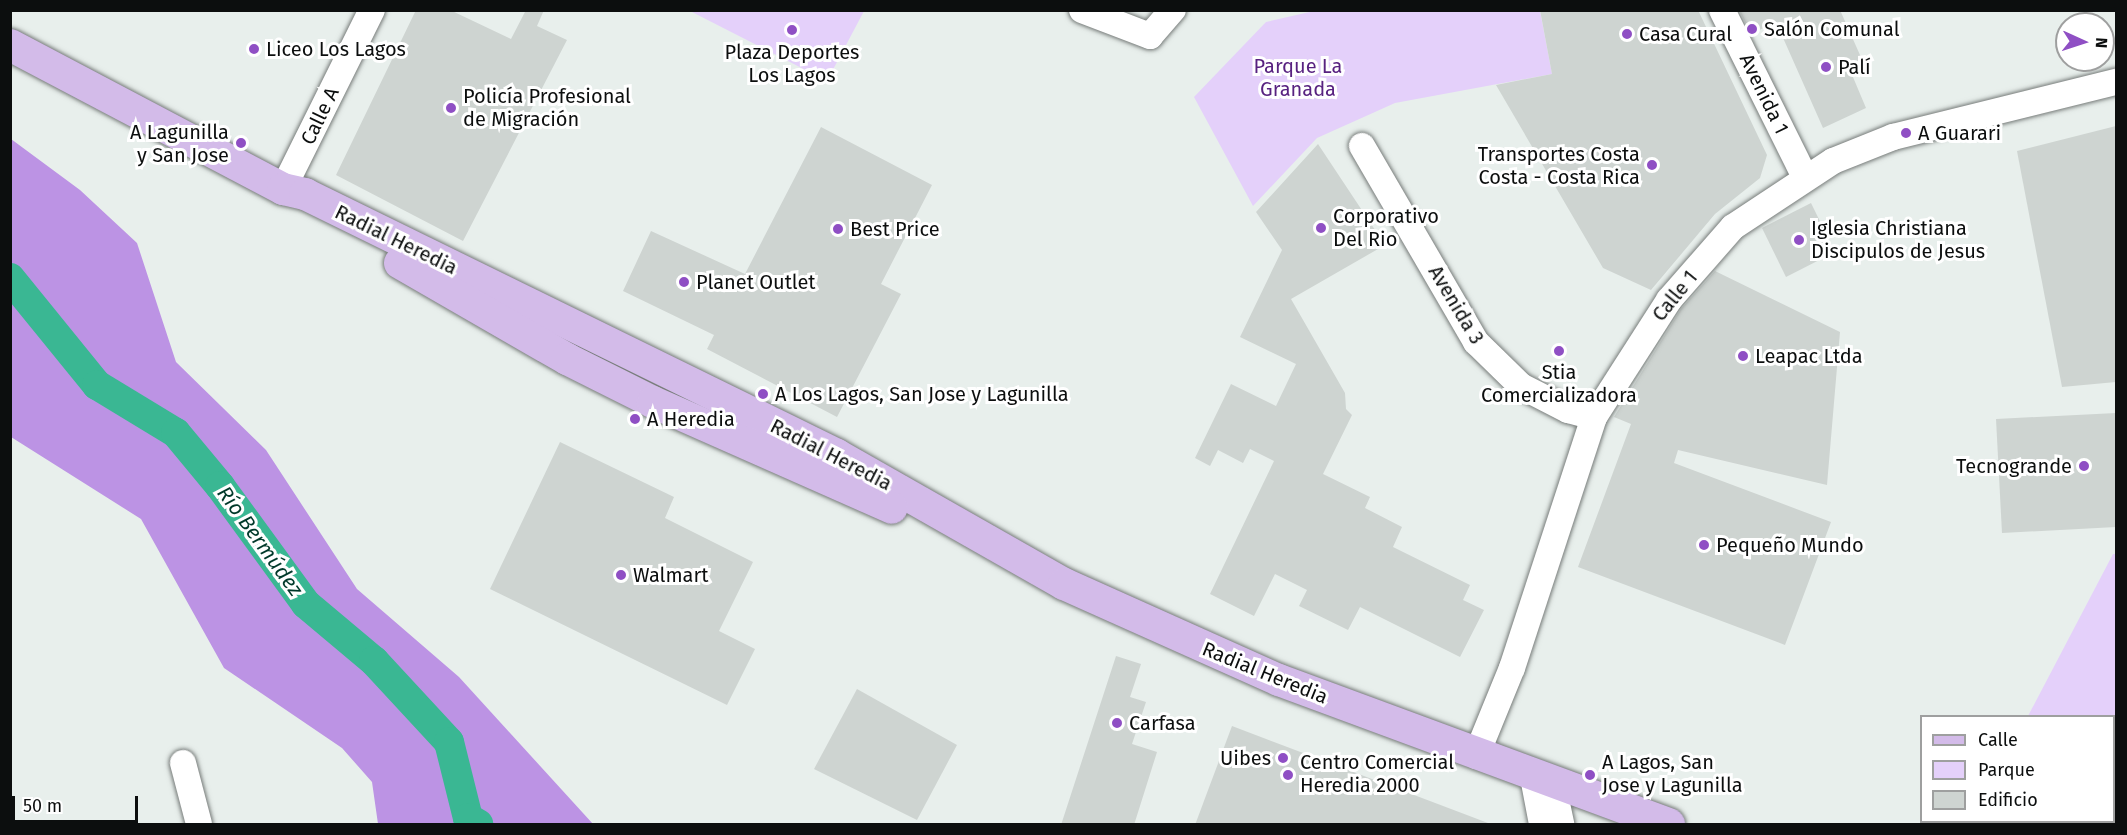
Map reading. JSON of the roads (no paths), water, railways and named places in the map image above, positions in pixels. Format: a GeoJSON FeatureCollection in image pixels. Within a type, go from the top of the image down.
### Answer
{"type":"FeatureCollection","features":[{"type":"Feature","properties":{"kind":"main road","name":"Radial Heredia"},"geometry":{"type":"LineString","coordinates":[[10,45],[283,189],[323,203],[837,455],[1064,584],[1212,654],[1476,756],[1669,825]]}},
{"type":"Feature","properties":{"kind":"main road"},"geometry":{"type":"LineString","coordinates":[[283,189],[300,205],[567,359],[653,402],[1064,584]]}},
{"type":"Feature","properties":{"kind":"main road"},"geometry":{"type":"LineString","coordinates":[[323,203],[407,256],[548,331],[565,350],[567,359]]}},
{"type":"Feature","properties":{"kind":"main road"},"geometry":{"type":"LineString","coordinates":[[567,359],[578,352],[594,355],[708,411],[768,435],[837,455]]}},
{"type":"Feature","properties":{"kind":"street","name":"Calle A"},"geometry":{"type":"LineString","coordinates":[[283,189],[372,10]]}},
{"type":"Feature","properties":{"kind":"street"},"geometry":{"type":"LineString","coordinates":[[1082,10],[1150,36],[1173,10]]}},
{"type":"Feature","properties":{"kind":"street","name":"Avenida 1"},"geometry":{"type":"LineString","coordinates":[[1722,10],[1805,177]]}},
{"type":"Feature","properties":{"kind":"street","name":"Calle 1"},"geometry":{"type":"LineString","coordinates":[[1476,756],[1512,668],[1594,417],[1633,350],[1682,285],[1733,227],[1805,177],[1893,137],[2116,82]]}},
{"type":"Feature","properties":{"kind":"street","name":"Avenida 3"},"geometry":{"type":"LineString","coordinates":[[1362,146],[1476,342],[1521,386],[1568,410],[1594,417]]}},
{"type":"Feature","properties":{"kind":"street"},"geometry":{"type":"LineString","coordinates":[[183,763],[199,825]]}},
{"type":"Feature","properties":{"kind":"street"},"geometry":{"type":"LineString","coordinates":[[1542,825],[1543,781]]}},
{"type":"Feature","properties":{"kind":"street"},"geometry":{"type":"LineString","coordinates":[[1543,781],[1561,825]]}},
{"type":"Feature","properties":{"kind":"waterway","name":"Río Bermúdez"},"geometry":{"type":"LineString","coordinates":[[10,278],[97,385],[176,433],[220,486],[306,604],[374,661],[449,742],[468,818],[478,824]]}},
{"type":"Feature","properties":{"kind":"place","name":"Salón Comunal"},"geometry":{"type":"Point","coordinates":[1752,29]}},
{"type":"Feature","properties":{"kind":"place","name":"Plaza Deportes Los Lagos"},"geometry":{"type":"Point","coordinates":[792,30]}},
{"type":"Feature","properties":{"kind":"place","name":"Casa Cural"},"geometry":{"type":"Point","coordinates":[1627,34]}},
{"type":"Feature","properties":{"kind":"place","name":"Liceo Los Lagos"},"geometry":{"type":"Point","coordinates":[254,49]}},
{"type":"Feature","properties":{"kind":"place","name":"Palí"},"geometry":{"type":"Point","coordinates":[1826,67]}},
{"type":"Feature","properties":{"kind":"place","name":"Policía Profesional de Migración"},"geometry":{"type":"Point","coordinates":[451,108]}},
{"type":"Feature","properties":{"kind":"place","name":"A Guarari"},"geometry":{"type":"Point","coordinates":[1906,133]}},
{"type":"Feature","properties":{"kind":"place","name":"A Lagunilla y San Jose"},"geometry":{"type":"Point","coordinates":[241,143]}},
{"type":"Feature","properties":{"kind":"place","name":"Transportes Costa Costa - Costa Rica"},"geometry":{"type":"Point","coordinates":[1652,165]}},
{"type":"Feature","properties":{"kind":"place","name":"Corporativo Del Rio"},"geometry":{"type":"Point","coordinates":[1321,228]}},
{"type":"Feature","properties":{"kind":"place","name":"Best Price"},"geometry":{"type":"Point","coordinates":[838,229]}},
{"type":"Feature","properties":{"kind":"place","name":"Iglesia Christiana Discipulos de Jesus"},"geometry":{"type":"Point","coordinates":[1799,240]}},
{"type":"Feature","properties":{"kind":"place","name":"Planet Outlet"},"geometry":{"type":"Point","coordinates":[684,282]}},
{"type":"Feature","properties":{"kind":"place","name":"Stia Comercializadora"},"geometry":{"type":"Point","coordinates":[1559,351]}},
{"type":"Feature","properties":{"kind":"place","name":"Leapac Ltda"},"geometry":{"type":"Point","coordinates":[1743,356]}},
{"type":"Feature","properties":{"kind":"place","name":"A Los Lagos, San Jose y Lagunilla"},"geometry":{"type":"Point","coordinates":[763,394]}},
{"type":"Feature","properties":{"kind":"place","name":"A Heredia"},"geometry":{"type":"Point","coordinates":[635,419]}},
{"type":"Feature","properties":{"kind":"place","name":"Tecnogrande"},"geometry":{"type":"Point","coordinates":[2084,466]}},
{"type":"Feature","properties":{"kind":"place","name":"Pequeño Mundo"},"geometry":{"type":"Point","coordinates":[1704,545]}},
{"type":"Feature","properties":{"kind":"place","name":"Walmart"},"geometry":{"type":"Point","coordinates":[621,575]}},
{"type":"Feature","properties":{"kind":"place","name":"Carfasa"},"geometry":{"type":"Point","coordinates":[1117,723]}},
{"type":"Feature","properties":{"kind":"place","name":"Uibes"},"geometry":{"type":"Point","coordinates":[1283,758]}},
{"type":"Feature","properties":{"kind":"place","name":"Centro Comercial Heredia 2000"},"geometry":{"type":"Point","coordinates":[1288,775]}},
{"type":"Feature","properties":{"kind":"place","name":"A Lagos, San Jose y Lagunilla"},"geometry":{"type":"Point","coordinates":[1590,775]}},
{"type":"Feature","properties":{"kind":"park label","name":"Parque La Granada"},"geometry":{"type":"Point","coordinates":[1298,78]}}]}
